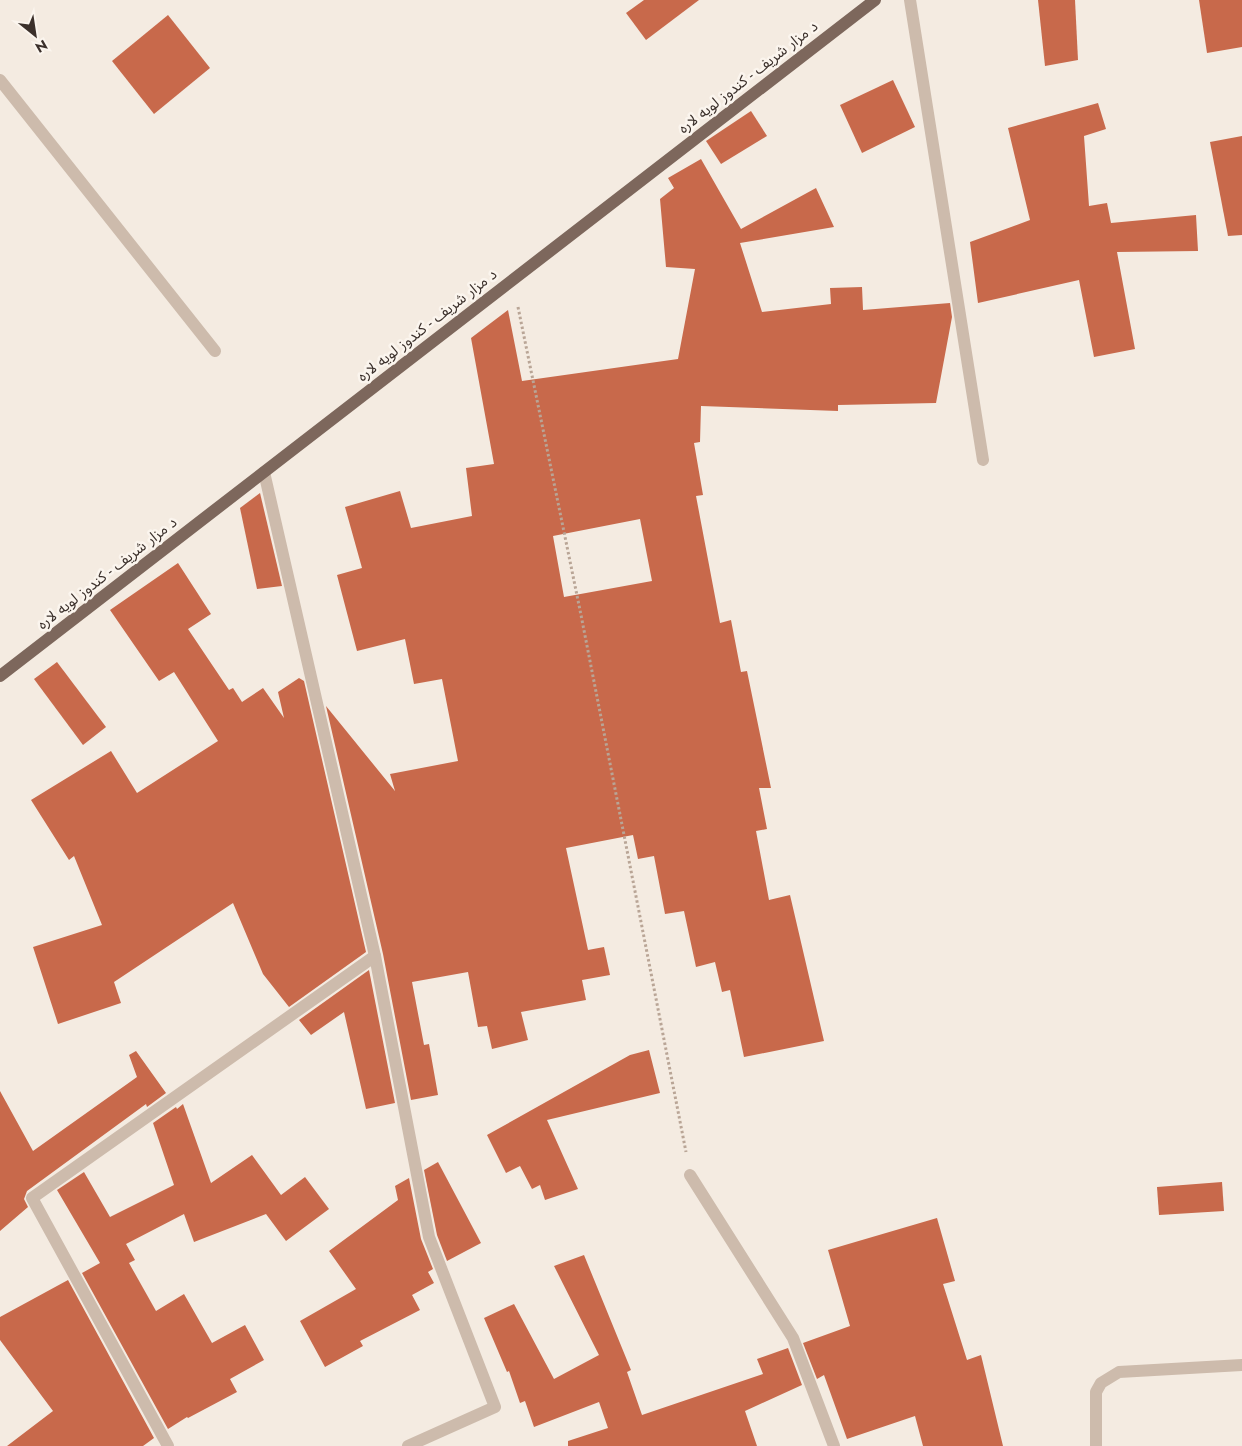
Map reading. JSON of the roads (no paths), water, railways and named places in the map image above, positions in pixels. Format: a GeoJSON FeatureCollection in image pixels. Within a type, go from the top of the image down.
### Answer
{"type":"FeatureCollection","features":[{"type":"Feature","properties":{"kind":"main road","name":"د مزار شریف - کندوز لویه لاره"},"geometry":{"type":"LineString","coordinates":[[0,676],[874,0]]}},
{"type":"Feature","properties":{"kind":"street"},"geometry":{"type":"LineString","coordinates":[[910,0],[983,460]]}},
{"type":"Feature","properties":{"kind":"street"},"geometry":{"type":"LineString","coordinates":[[0,80],[215,351]]}},
{"type":"Feature","properties":{"kind":"street"},"geometry":{"type":"LineString","coordinates":[[264,472],[375,956],[429,1237],[495,1407],[408,1446]]}},
{"type":"Feature","properties":{"kind":"street"},"geometry":{"type":"LineString","coordinates":[[168,1446],[32,1198],[375,956]]}},
{"type":"Feature","properties":{"kind":"street"},"geometry":{"type":"LineString","coordinates":[[690,1175],[793,1338],[834,1446]]}},
{"type":"Feature","properties":{"kind":"street"},"geometry":{"type":"LineString","coordinates":[[1096,1446],[1096,1392],[1100,1383],[1119,1372],[1242,1365]]}}]}
